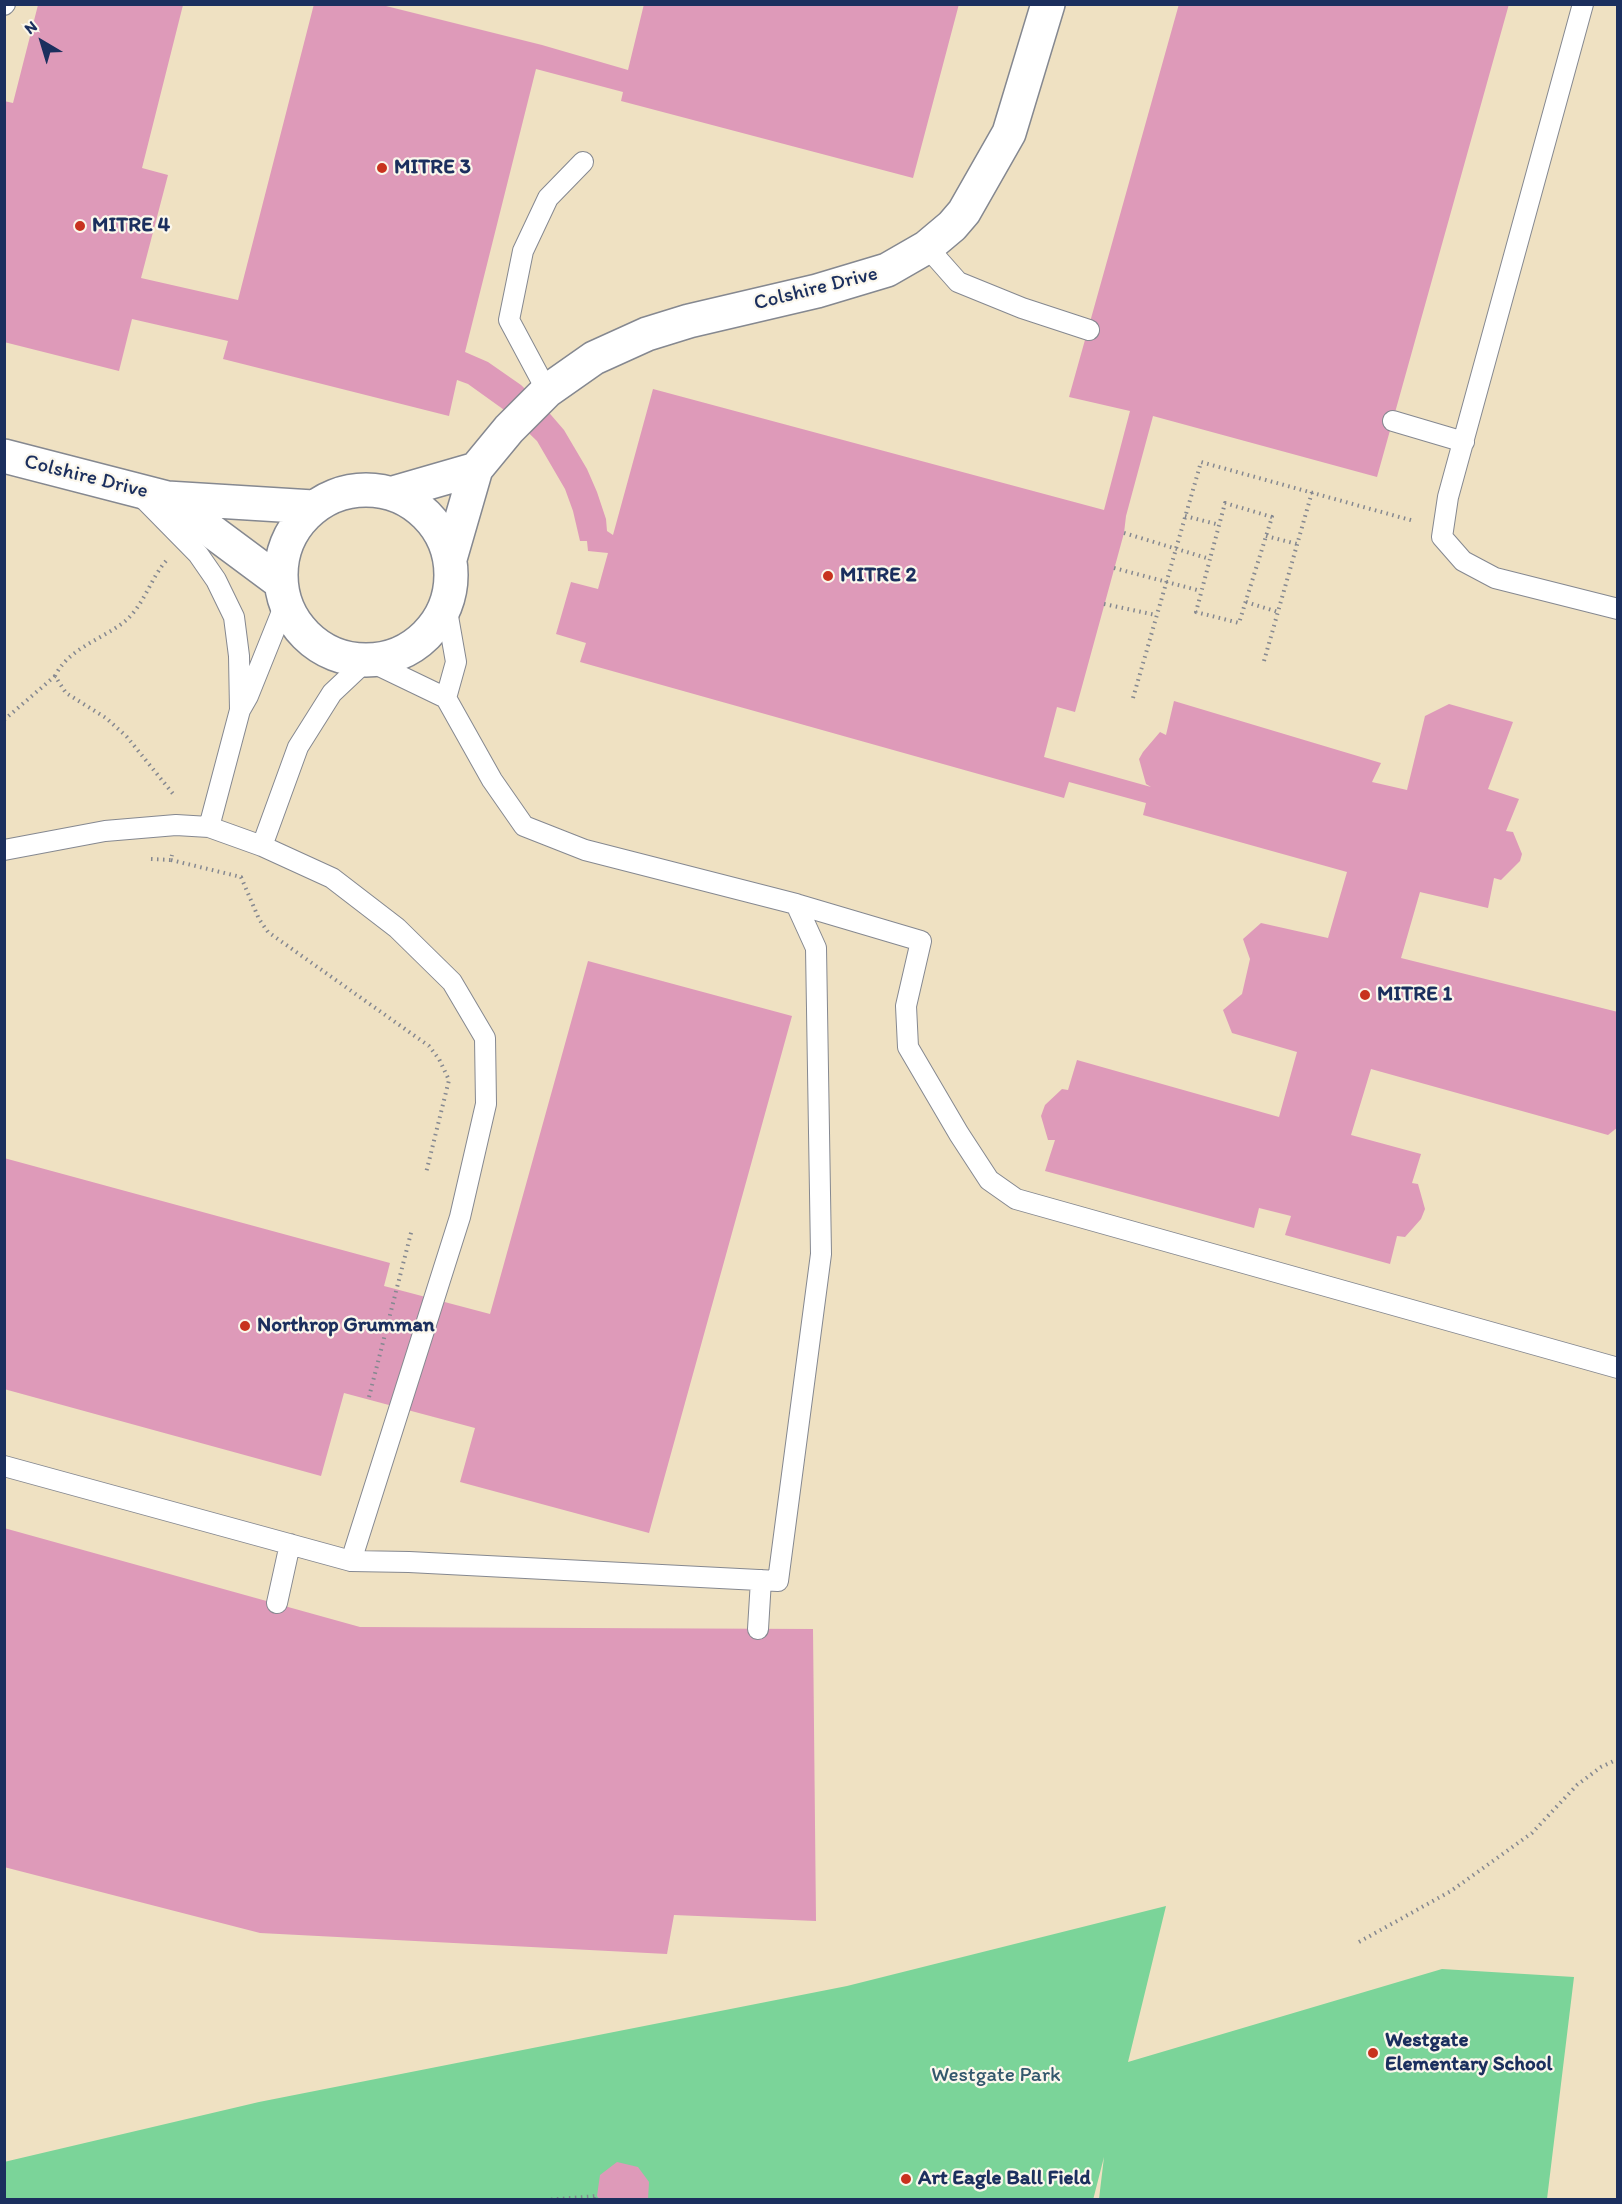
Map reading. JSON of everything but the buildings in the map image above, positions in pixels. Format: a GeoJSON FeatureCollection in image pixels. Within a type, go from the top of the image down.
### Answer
{"type":"FeatureCollection","features":[{"type":"Feature","properties":{"kind":"street","name":"Colshire Drive"},"geometry":{"type":"LineString","coordinates":[[450,559],[476,469],[509,429],[547,391],[594,358],[647,334],[689,321],[817,291],[887,270],[927,247],[952,226],[964,212],[1009,133],[1048,4]]}},
{"type":"Feature","properties":{"kind":"street","name":"Colshire Drive"},"geometry":{"type":"LineString","coordinates":[[4,456],[167,498],[313,507]]}},
{"type":"Feature","properties":{"kind":"street","name":"Colshire Drive"},"geometry":{"type":"LineString","coordinates":[[393,493],[476,469]]}},
{"type":"Feature","properties":{"kind":"street","name":"Colshire Drive"},"geometry":{"type":"LineString","coordinates":[[365,489],[393,493],[413,503],[430,518],[443,537],[450,559],[451,582],[446,605],[433,627],[415,644],[392,656],[367,660],[341,657],[317,645],[298,627],[283,593],[283,554],[294,528],[313,507],[338,494],[365,489]]}},
{"type":"Feature","properties":{"kind":"street","name":"Colshire Drive"},"geometry":{"type":"LineString","coordinates":[[167,498],[283,593]]}},
{"type":"Feature","properties":{"kind":"lane"},"geometry":{"type":"LineString","coordinates":[[1583,4],[1448,497],[1442,537],[1463,561],[1495,578],[1617,609]]}},
{"type":"Feature","properties":{"kind":"lane"},"geometry":{"type":"LineString","coordinates":[[547,391],[509,320],[523,251],[548,198],[583,162]]}},
{"type":"Feature","properties":{"kind":"lane"},"geometry":{"type":"LineString","coordinates":[[927,247],[958,282],[1022,308],[1089,330]]}},
{"type":"Feature","properties":{"kind":"lane"},"geometry":{"type":"LineString","coordinates":[[1393,421],[1464,442]]}},
{"type":"Feature","properties":{"kind":"lane"},"geometry":{"type":"LineString","coordinates":[[135,490],[198,554],[216,580],[234,616],[239,656],[240,710]]}},
{"type":"Feature","properties":{"kind":"lane"},"geometry":{"type":"LineString","coordinates":[[209,827],[240,710],[248,696],[283,593]]}},
{"type":"Feature","properties":{"kind":"lane"},"geometry":{"type":"LineString","coordinates":[[446,605],[456,662],[446,698]]}},
{"type":"Feature","properties":{"kind":"lane"},"geometry":{"type":"LineString","coordinates":[[262,846],[298,747],[332,693],[367,660],[446,698],[492,780],[524,825],[585,850],[796,904],[921,941],[906,1006],[908,1047],[959,1134],[989,1179],[1016,1199],[1617,1368]]}},
{"type":"Feature","properties":{"kind":"lane"},"geometry":{"type":"LineString","coordinates":[[4,849],[105,831],[176,825],[209,827],[262,846],[332,878],[397,928],[452,982],[484,1038],[486,1104],[460,1216],[351,1561]]}},
{"type":"Feature","properties":{"kind":"lane"},"geometry":{"type":"LineString","coordinates":[[4,1466],[351,1561],[778,1581],[821,1254],[816,948],[796,904]]}},
{"type":"Feature","properties":{"kind":"lane"},"geometry":{"type":"LineString","coordinates":[[277,1603],[290,1544]]}},
{"type":"Feature","properties":{"kind":"lane"},"geometry":{"type":"LineString","coordinates":[[758,1629],[761,1580]]}},
{"type":"Feature","properties":{"kind":"path"},"geometry":{"type":"LineString","coordinates":[[1133,698],[1200,462],[1444,529]]}},
{"type":"Feature","properties":{"kind":"path"},"geometry":{"type":"LineString","coordinates":[[1264,661],[1312,492]]}},
{"type":"Feature","properties":{"kind":"path"},"geometry":{"type":"LineString","coordinates":[[1226,502],[1272,517],[1266,536],[1239,623],[1196,612],[1226,502]]}},
{"type":"Feature","properties":{"kind":"path"},"geometry":{"type":"LineString","coordinates":[[1185,516],[1220,525]]}},
{"type":"Feature","properties":{"kind":"path"},"geometry":{"type":"LineString","coordinates":[[1124,533],[1210,559]]}},
{"type":"Feature","properties":{"kind":"path"},"geometry":{"type":"LineString","coordinates":[[1266,536],[1297,544]]}},
{"type":"Feature","properties":{"kind":"path"},"geometry":{"type":"LineString","coordinates":[[4,720],[55,676],[61,664],[126,621],[146,596],[162,565],[185,541]]}},
{"type":"Feature","properties":{"kind":"path"},"geometry":{"type":"LineString","coordinates":[[1114,568],[1201,591]]}},
{"type":"Feature","properties":{"kind":"path"},"geometry":{"type":"LineString","coordinates":[[1246,602],[1278,612]]}},
{"type":"Feature","properties":{"kind":"path"},"geometry":{"type":"LineString","coordinates":[[1104,604],[1156,615]]}},
{"type":"Feature","properties":{"kind":"path"},"geometry":{"type":"LineString","coordinates":[[55,676],[66,693],[106,718],[127,737],[176,798],[176,825],[171,860]]}},
{"type":"Feature","properties":{"kind":"path"},"geometry":{"type":"LineString","coordinates":[[150,859],[171,860],[241,877],[267,932],[429,1046],[439,1059],[449,1080],[426,1173]]}},
{"type":"Feature","properties":{"kind":"path"},"geometry":{"type":"LineString","coordinates":[[367,1404],[412,1229]]}},
{"type":"Feature","properties":{"kind":"path"},"geometry":{"type":"LineString","coordinates":[[1359,1942],[1460,1884],[1532,1833],[1577,1785],[1601,1767],[1617,1759]]}},
{"type":"Feature","properties":{"kind":"path"},"geometry":{"type":"LineString","coordinates":[[545,2199],[597,2196],[595,2199]]}},
{"type":"Feature","properties":{"kind":"green space","name":"Westgate Park"},"geometry":{"type":"Polygon","coordinates":[[[1166,1906],[1128,2062],[1442,1969],[1574,1977],[1547,2199],[1099,2199],[1104,2157],[1093,2200],[5,2200],[4,2162],[259,2102],[847,1986],[1166,1906]]]}},
{"type":"Feature","properties":{"kind":"place","name":"MITRE 3"},"geometry":{"type":"Point","coordinates":[382,168]}},
{"type":"Feature","properties":{"kind":"place","name":"MITRE 4"},"geometry":{"type":"Point","coordinates":[80,226]}},
{"type":"Feature","properties":{"kind":"place","name":"MITRE 2"},"geometry":{"type":"Point","coordinates":[828,576]}},
{"type":"Feature","properties":{"kind":"place","name":"MITRE 1"},"geometry":{"type":"Point","coordinates":[1365,995]}},
{"type":"Feature","properties":{"kind":"place","name":"Northrop Grumman"},"geometry":{"type":"Point","coordinates":[245,1326]}},
{"type":"Feature","properties":{"kind":"place","name":"Westgate Elementary School"},"geometry":{"type":"Point","coordinates":[1373,2053]}},
{"type":"Feature","properties":{"kind":"place","name":"Art Eagle Ball Field"},"geometry":{"type":"Point","coordinates":[906,2179]}}]}
